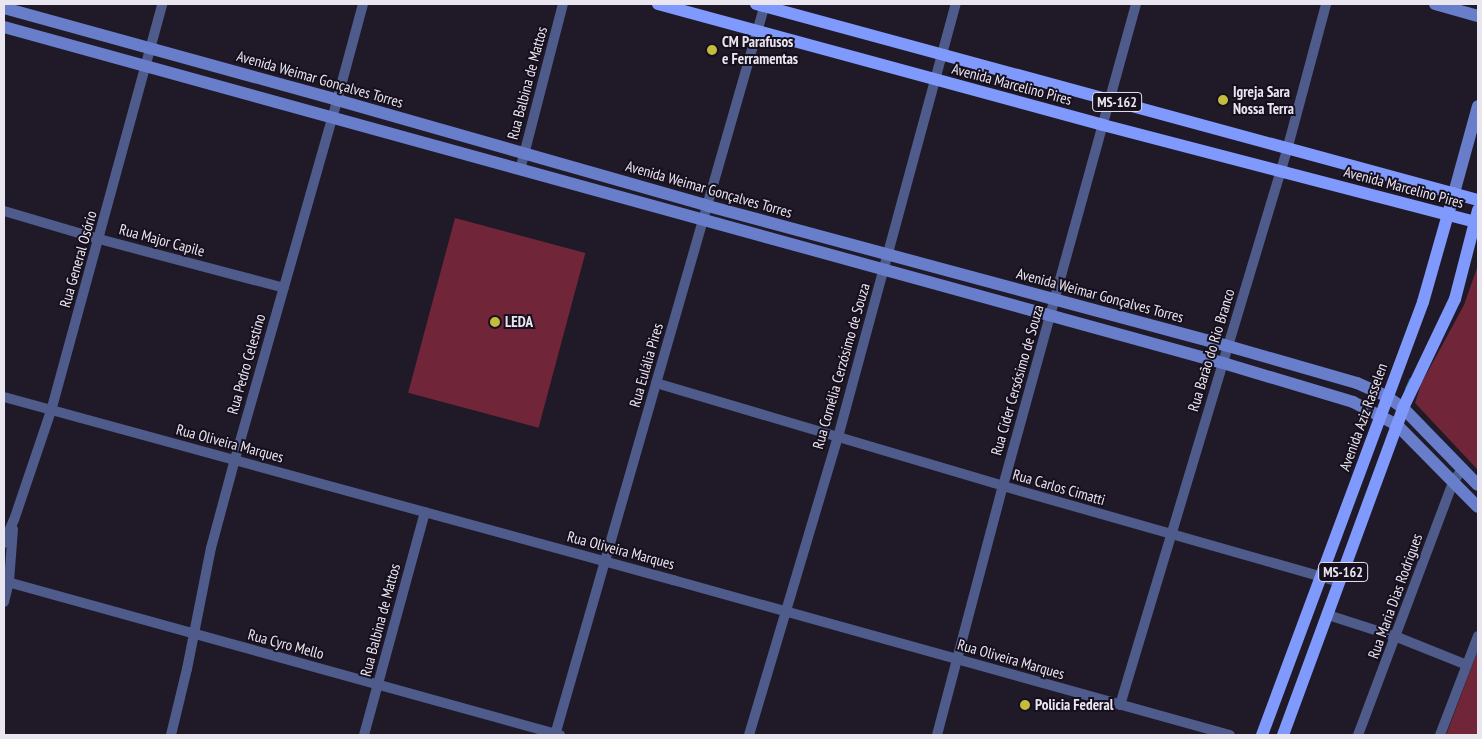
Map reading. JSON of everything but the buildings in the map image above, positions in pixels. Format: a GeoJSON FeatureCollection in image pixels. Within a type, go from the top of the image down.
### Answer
{"type":"FeatureCollection","features":[{"type":"Feature","properties":{"kind":"main road","name":"Avenida Marcelino Pires"},"geometry":{"type":"LineString","coordinates":[[658,4],[934,80],[1281,170],[1448,216],[1477,216]]}},
{"type":"Feature","properties":{"kind":"main road"},"geometry":{"type":"LineString","coordinates":[[1435,4],[1478,16]]}},
{"type":"Feature","properties":{"kind":"main road","name":"Avenida Marcelino Pires"},"geometry":{"type":"LineString","coordinates":[[762,5],[1287,150],[1478,200]]}},
{"type":"Feature","properties":{"kind":"main road","name":"Avenida Weimar Gonçalves Torres"},"geometry":{"type":"LineString","coordinates":[[4,8],[337,100],[708,206],[1054,301],[1228,346],[1357,383],[1386,396],[1403,408],[1478,484]]}},
{"type":"Feature","properties":{"kind":"main road","name":"Avenida Weimar Gonçalves Torres"},"geometry":{"type":"LineString","coordinates":[[4,27],[1223,364],[1353,402],[1396,425],[1478,507]]}},
{"type":"Feature","properties":{"kind":"main road","name":"Avenida Aziz Rasselen"},"geometry":{"type":"LineString","coordinates":[[1262,735],[1323,576],[1386,396],[1423,302],[1478,106]]}},
{"type":"Feature","properties":{"kind":"main road","name":"MS-162"},"geometry":{"type":"LineString","coordinates":[[1283,735],[1396,425],[1455,299],[1477,216]]}},
{"type":"Feature","properties":{"kind":"street","name":"Rua General Osório"},"geometry":{"type":"LineString","coordinates":[[4,543],[14,520],[51,411],[162,4]]}},
{"type":"Feature","properties":{"kind":"street","name":"Rua Pedro Celestino"},"geometry":{"type":"LineString","coordinates":[[170,735],[194,635],[211,548],[363,4]]}},
{"type":"Feature","properties":{"kind":"street","name":"Rua Balbina de Mattos"},"geometry":{"type":"LineString","coordinates":[[520,170],[563,4]]}},
{"type":"Feature","properties":{"kind":"street","name":"Rua Cornélia Cerzósimo de Souza"},"geometry":{"type":"LineString","coordinates":[[749,735],[784,611],[838,437],[956,4]]}},
{"type":"Feature","properties":{"kind":"street","name":"Rua Cider Cersósimo de Souza"},"geometry":{"type":"LineString","coordinates":[[937,735],[1002,486],[1136,4]]}},
{"type":"Feature","properties":{"kind":"street","name":"Rua Barão do Rio Branco"},"geometry":{"type":"LineString","coordinates":[[1120,704],[1287,150],[1326,4]]}},
{"type":"Feature","properties":{"kind":"street","name":"Rua Eulália Pires"},"geometry":{"type":"LineString","coordinates":[[557,735],[656,382],[758,31],[762,5]]}},
{"type":"Feature","properties":{"kind":"street","name":"Rua Major Capile"},"geometry":{"type":"LineString","coordinates":[[4,211],[99,239],[284,288]]}},
{"type":"Feature","properties":{"kind":"street","name":"Rua Carlos Cimatti"},"geometry":{"type":"LineString","coordinates":[[656,382],[1002,486],[1339,582]]}},
{"type":"Feature","properties":{"kind":"street","name":"Rua Oliveira Marques"},"geometry":{"type":"LineString","coordinates":[[4,397],[605,561],[1230,735]]}},
{"type":"Feature","properties":{"kind":"street","name":"Rua Maria Dias Rodrigues"},"geometry":{"type":"LineString","coordinates":[[1358,735],[1397,637],[1453,482],[1463,468]]}},
{"type":"Feature","properties":{"kind":"street","name":"Rua Balbina de Mattos"},"geometry":{"type":"LineString","coordinates":[[364,735],[425,512]]}},
{"type":"Feature","properties":{"kind":"street","name":"Rua General Osório"},"geometry":{"type":"LineString","coordinates":[[4,602],[14,520]]}},
{"type":"Feature","properties":{"kind":"street","name":"Rua Cyro Mello"},"geometry":{"type":"LineString","coordinates":[[6,582],[194,635],[378,683],[557,735]]}},
{"type":"Feature","properties":{"kind":"street"},"geometry":{"type":"LineString","coordinates":[[1328,615],[1397,637],[1468,665]]}},
{"type":"Feature","properties":{"kind":"street"},"geometry":{"type":"LineString","coordinates":[[1440,735],[1478,636]]}},
{"type":"Feature","properties":{"kind":"shaded area","name":"LEDA"},"geometry":{"type":"Polygon","coordinates":[[[455,218],[585,253],[539,428],[408,393],[455,218]]]}},
{"type":"Feature","properties":{"kind":"shaded area"},"geometry":{"type":"Polygon","coordinates":[[[1478,265],[1478,470],[1415,403],[1421,384],[1464,305],[1478,265]]]}},
{"type":"Feature","properties":{"kind":"shaded area"},"geometry":{"type":"Polygon","coordinates":[[[1478,650],[1478,735],[1446,735],[1478,650]]]}},
{"type":"Feature","properties":{"kind":"waterway"},"geometry":{"type":"LineString","coordinates":[[1406,388],[1410,379]]}},
{"type":"Feature","properties":{"kind":"place","name":"CM Parafusos e Ferramentas"},"geometry":{"type":"Point","coordinates":[712,50]}},
{"type":"Feature","properties":{"kind":"place","name":"Igreja Sara Nossa Terra"},"geometry":{"type":"Point","coordinates":[1223,100]}},
{"type":"Feature","properties":{"kind":"place","name":"LEDA"},"geometry":{"type":"Point","coordinates":[495,322]}},
{"type":"Feature","properties":{"kind":"place","name":"Policia Federal"},"geometry":{"type":"Point","coordinates":[1025,705]}}]}
